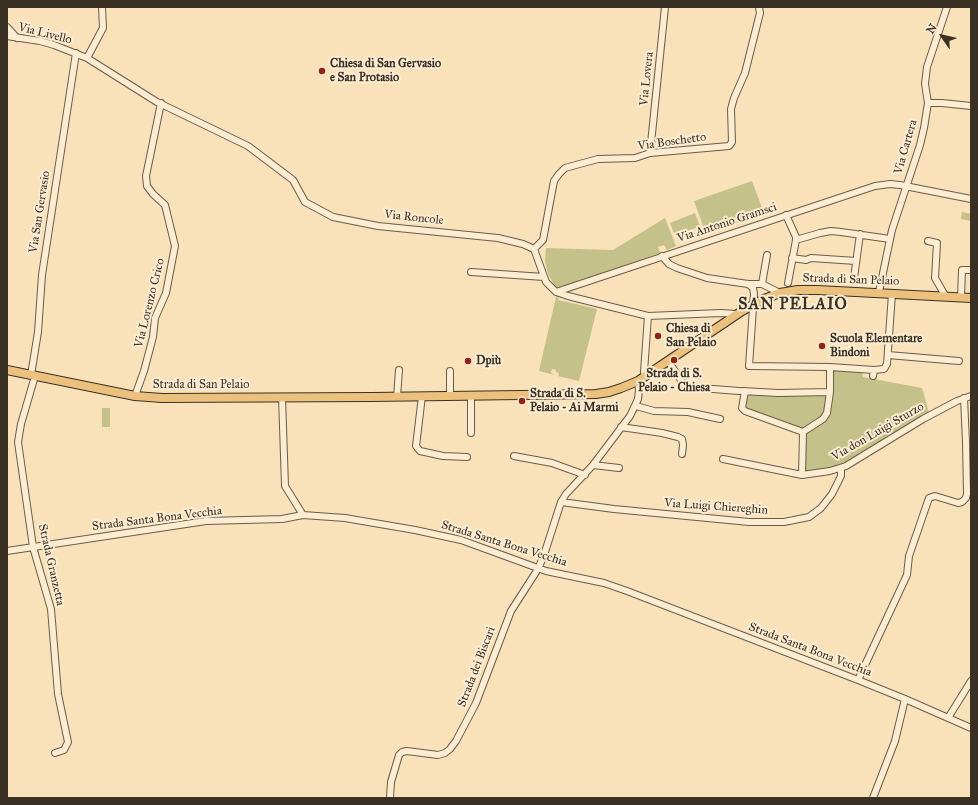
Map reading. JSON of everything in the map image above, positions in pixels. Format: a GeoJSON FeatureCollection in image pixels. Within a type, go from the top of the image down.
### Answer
{"type":"FeatureCollection","features":[{"type":"Feature","properties":{"kind":"main road","name":"Strada di San Pelaio"},"geometry":{"type":"LineString","coordinates":[[7,370],[135,396],[173,398],[596,394],[622,388],[641,379],[752,304],[780,293],[807,290],[879,292],[971,298]]}},
{"type":"Feature","properties":{"kind":"street"},"geometry":{"type":"LineString","coordinates":[[87,58],[103,28],[102,7]]}},
{"type":"Feature","properties":{"kind":"street","name":"Via Lovera"},"geometry":{"type":"LineString","coordinates":[[650,153],[665,7]]}},
{"type":"Feature","properties":{"kind":"street","name":"Via Boschetto"},"geometry":{"type":"LineString","coordinates":[[534,250],[543,240],[554,181],[565,168],[598,159],[635,158],[650,153],[729,146],[732,142],[731,109],[745,73],[760,13],[759,7]]}},
{"type":"Feature","properties":{"kind":"street","name":"Via Cartera"},"geometry":{"type":"LineString","coordinates":[[879,292],[890,239],[920,145],[928,103],[925,84],[926,71],[947,7]]}},
{"type":"Feature","properties":{"kind":"street"},"geometry":{"type":"LineString","coordinates":[[7,27],[17,38]]}},
{"type":"Feature","properties":{"kind":"street","name":"Via Livello"},"geometry":{"type":"LineString","coordinates":[[7,36],[47,43],[76,53],[119,77]]}},
{"type":"Feature","properties":{"kind":"street","name":"Via San Gervasio"},"geometry":{"type":"LineString","coordinates":[[33,376],[42,275],[76,53]]}},
{"type":"Feature","properties":{"kind":"street","name":"Via Roncole"},"geometry":{"type":"LineString","coordinates":[[119,77],[161,103],[248,146],[293,180],[305,202],[333,217],[378,226],[498,238],[523,244],[534,250]]}},
{"type":"Feature","properties":{"kind":"street","name":"Via Lorenzo Crico"},"geometry":{"type":"LineString","coordinates":[[135,396],[144,371],[153,337],[155,318],[166,293],[175,246],[165,205],[147,186],[146,176],[161,103]]}},
{"type":"Feature","properties":{"kind":"street"},"geometry":{"type":"LineString","coordinates":[[928,103],[971,106]]}},
{"type":"Feature","properties":{"kind":"street","name":"Via Antonio Gramsci"},"geometry":{"type":"LineString","coordinates":[[556,292],[875,186],[890,184],[906,186],[971,199]]}},
{"type":"Feature","properties":{"kind":"street"},"geometry":{"type":"LineString","coordinates":[[786,215],[796,237],[788,283]]}},
{"type":"Feature","properties":{"kind":"street"},"geometry":{"type":"LineString","coordinates":[[796,240],[831,231],[890,239]]}},
{"type":"Feature","properties":{"kind":"street"},"geometry":{"type":"LineString","coordinates":[[854,278],[860,234]]}},
{"type":"Feature","properties":{"kind":"street"},"geometry":{"type":"LineString","coordinates":[[928,241],[937,243],[935,278],[946,297]]}},
{"type":"Feature","properties":{"kind":"street"},"geometry":{"type":"LineString","coordinates":[[534,250],[546,282],[556,292],[568,296],[648,316],[736,314]]}},
{"type":"Feature","properties":{"kind":"street"},"geometry":{"type":"LineString","coordinates":[[762,284],[767,255]]}},
{"type":"Feature","properties":{"kind":"street"},"geometry":{"type":"LineString","coordinates":[[662,256],[669,264],[677,268],[707,278],[748,284],[762,284],[780,293]]}},
{"type":"Feature","properties":{"kind":"street"},"geometry":{"type":"LineString","coordinates":[[792,258],[806,260],[810,258],[856,261]]}},
{"type":"Feature","properties":{"kind":"street"},"geometry":{"type":"LineString","coordinates":[[961,298],[962,270],[971,270]]}},
{"type":"Feature","properties":{"kind":"street"},"geometry":{"type":"LineString","coordinates":[[472,272],[544,277]]}},
{"type":"Feature","properties":{"kind":"street"},"geometry":{"type":"LineString","coordinates":[[748,284],[758,294],[766,298]]}},
{"type":"Feature","properties":{"kind":"street"},"geometry":{"type":"LineString","coordinates":[[754,289],[752,304],[754,308],[749,366],[830,367],[874,373],[884,369],[887,364],[892,294]]}},
{"type":"Feature","properties":{"kind":"street"},"geometry":{"type":"LineString","coordinates":[[721,314],[726,321]]}},
{"type":"Feature","properties":{"kind":"street"},"geometry":{"type":"LineString","coordinates":[[561,502],[566,494],[585,474],[636,406],[641,379],[644,372],[648,316]]}},
{"type":"Feature","properties":{"kind":"street"},"geometry":{"type":"LineString","coordinates":[[888,355],[959,361]]}},
{"type":"Feature","properties":{"kind":"street"},"geometry":{"type":"LineString","coordinates":[[668,361],[687,388],[778,393],[830,392]]}},
{"type":"Feature","properties":{"kind":"street"},"geometry":{"type":"LineString","coordinates":[[803,432],[822,419],[827,413],[830,392],[830,367]]}},
{"type":"Feature","properties":{"kind":"street"},"geometry":{"type":"LineString","coordinates":[[397,397],[398,370]]}},
{"type":"Feature","properties":{"kind":"street"},"geometry":{"type":"LineString","coordinates":[[450,371],[450,396]]}},
{"type":"Feature","properties":{"kind":"street","name":"Strada Granzetta"},"geometry":{"type":"LineString","coordinates":[[33,376],[18,442],[33,547],[50,609],[58,694],[68,742],[64,750],[55,752]]}},
{"type":"Feature","properties":{"kind":"street"},"geometry":{"type":"LineString","coordinates":[[742,391],[742,408],[745,411],[803,432]]}},
{"type":"Feature","properties":{"kind":"street"},"geometry":{"type":"LineString","coordinates":[[422,396],[416,446],[420,451],[443,456],[468,456]]}},
{"type":"Feature","properties":{"kind":"street"},"geometry":{"type":"LineString","coordinates":[[471,396],[471,433]]}},
{"type":"Feature","properties":{"kind":"street","name":"Via don Luigi Sturzo"},"geometry":{"type":"LineString","coordinates":[[723,458],[802,475],[826,472],[841,468],[923,419],[957,401],[971,396]]}},
{"type":"Feature","properties":{"kind":"street"},"geometry":{"type":"LineString","coordinates":[[282,397],[285,486],[303,515]]}},
{"type":"Feature","properties":{"kind":"street"},"geometry":{"type":"LineString","coordinates":[[858,680],[907,575],[909,556],[929,498],[932,497],[958,503],[962,502],[966,498],[964,398]]}},
{"type":"Feature","properties":{"kind":"street"},"geometry":{"type":"LineString","coordinates":[[636,406],[654,411],[688,412],[720,419]]}},
{"type":"Feature","properties":{"kind":"street"},"geometry":{"type":"LineString","coordinates":[[621,427],[678,437],[682,439],[682,454]]}},
{"type":"Feature","properties":{"kind":"street"},"geometry":{"type":"LineString","coordinates":[[802,475],[803,432]]}},
{"type":"Feature","properties":{"kind":"street"},"geometry":{"type":"LineString","coordinates":[[514,456],[552,463],[585,474]]}},
{"type":"Feature","properties":{"kind":"street"},"geometry":{"type":"LineString","coordinates":[[592,465],[619,468]]}},
{"type":"Feature","properties":{"kind":"street","name":"Via Luigi Chiereghin"},"geometry":{"type":"LineString","coordinates":[[561,502],[614,509],[749,522],[784,522],[810,517],[822,508],[832,494],[841,476],[841,468]]}},
{"type":"Feature","properties":{"kind":"street","name":"Strada dei Biscari"},"geometry":{"type":"LineString","coordinates":[[390,798],[391,782],[399,755],[402,752],[407,751],[438,755],[445,753],[456,741],[476,703],[511,611],[538,569],[561,502]]}},
{"type":"Feature","properties":{"kind":"street","name":"Strada Santa Bona Vecchia"},"geometry":{"type":"LineString","coordinates":[[7,551],[206,521],[282,519],[303,515],[345,518],[415,530],[461,540],[538,569],[604,583],[905,698],[971,728]]}},
{"type":"Feature","properties":{"kind":"street"},"geometry":{"type":"LineString","coordinates":[[948,718],[971,681]]}},
{"type":"Feature","properties":{"kind":"street"},"geometry":{"type":"LineString","coordinates":[[873,798],[896,741],[905,698]]}},
{"type":"Feature","properties":{"kind":"shaded area"},"geometry":{"type":"Polygon","coordinates":[[[752,181],[764,213],[706,234],[694,201],[752,181]]]}},
{"type":"Feature","properties":{"kind":"shaded area"},"geometry":{"type":"Polygon","coordinates":[[[962,212],[971,214],[971,221],[961,219],[962,212]]]}},
{"type":"Feature","properties":{"kind":"shaded area"},"geometry":{"type":"Polygon","coordinates":[[[695,213],[700,226],[675,236],[670,223],[695,213]]]}},
{"type":"Feature","properties":{"kind":"shaded area"},"geometry":{"type":"Polygon","coordinates":[[[665,218],[676,246],[667,250],[664,245],[658,247],[660,253],[559,288],[556,288],[548,274],[545,261],[546,248],[613,250],[665,218]]]}},
{"type":"Feature","properties":{"kind":"shaded area"},"geometry":{"type":"Polygon","coordinates":[[[556,297],[559,298],[558,300],[597,309],[579,381],[558,376],[559,373],[552,369],[551,373],[555,375],[539,371],[556,297]]]}},
{"type":"Feature","properties":{"kind":"shaded area"},"geometry":{"type":"Polygon","coordinates":[[[830,367],[861,369],[863,377],[922,388],[930,416],[846,466],[802,475],[803,432],[745,411],[745,391],[829,392],[830,367]]]}},
{"type":"Feature","properties":{"kind":"shaded area"},"geometry":{"type":"Polygon","coordinates":[[[102,408],[110,408],[110,427],[102,427],[102,408]]]}},
{"type":"Feature","properties":{"kind":"place","name":"Chiesa di San Gervasio e San Protasio"},"geometry":{"type":"Point","coordinates":[322,71]}},
{"type":"Feature","properties":{"kind":"place","name":"Chiesa di San Pelaio"},"geometry":{"type":"Point","coordinates":[658,336]}},
{"type":"Feature","properties":{"kind":"place","name":"Scuola Elementare Bindoni"},"geometry":{"type":"Point","coordinates":[822,346]}},
{"type":"Feature","properties":{"kind":"place","name":"Strada di S. Pelaio - Chiesa"},"geometry":{"type":"Point","coordinates":[674,360]}},
{"type":"Feature","properties":{"kind":"place","name":"Dpiù"},"geometry":{"type":"Point","coordinates":[468,361]}},
{"type":"Feature","properties":{"kind":"place","name":"Strada di S. Pelaio - Ai Marmi"},"geometry":{"type":"Point","coordinates":[522,401]}},
{"type":"Feature","properties":{"kind":"district","name":"SAN PELAIO"},"geometry":{"type":"Point","coordinates":[793,305]}}]}
